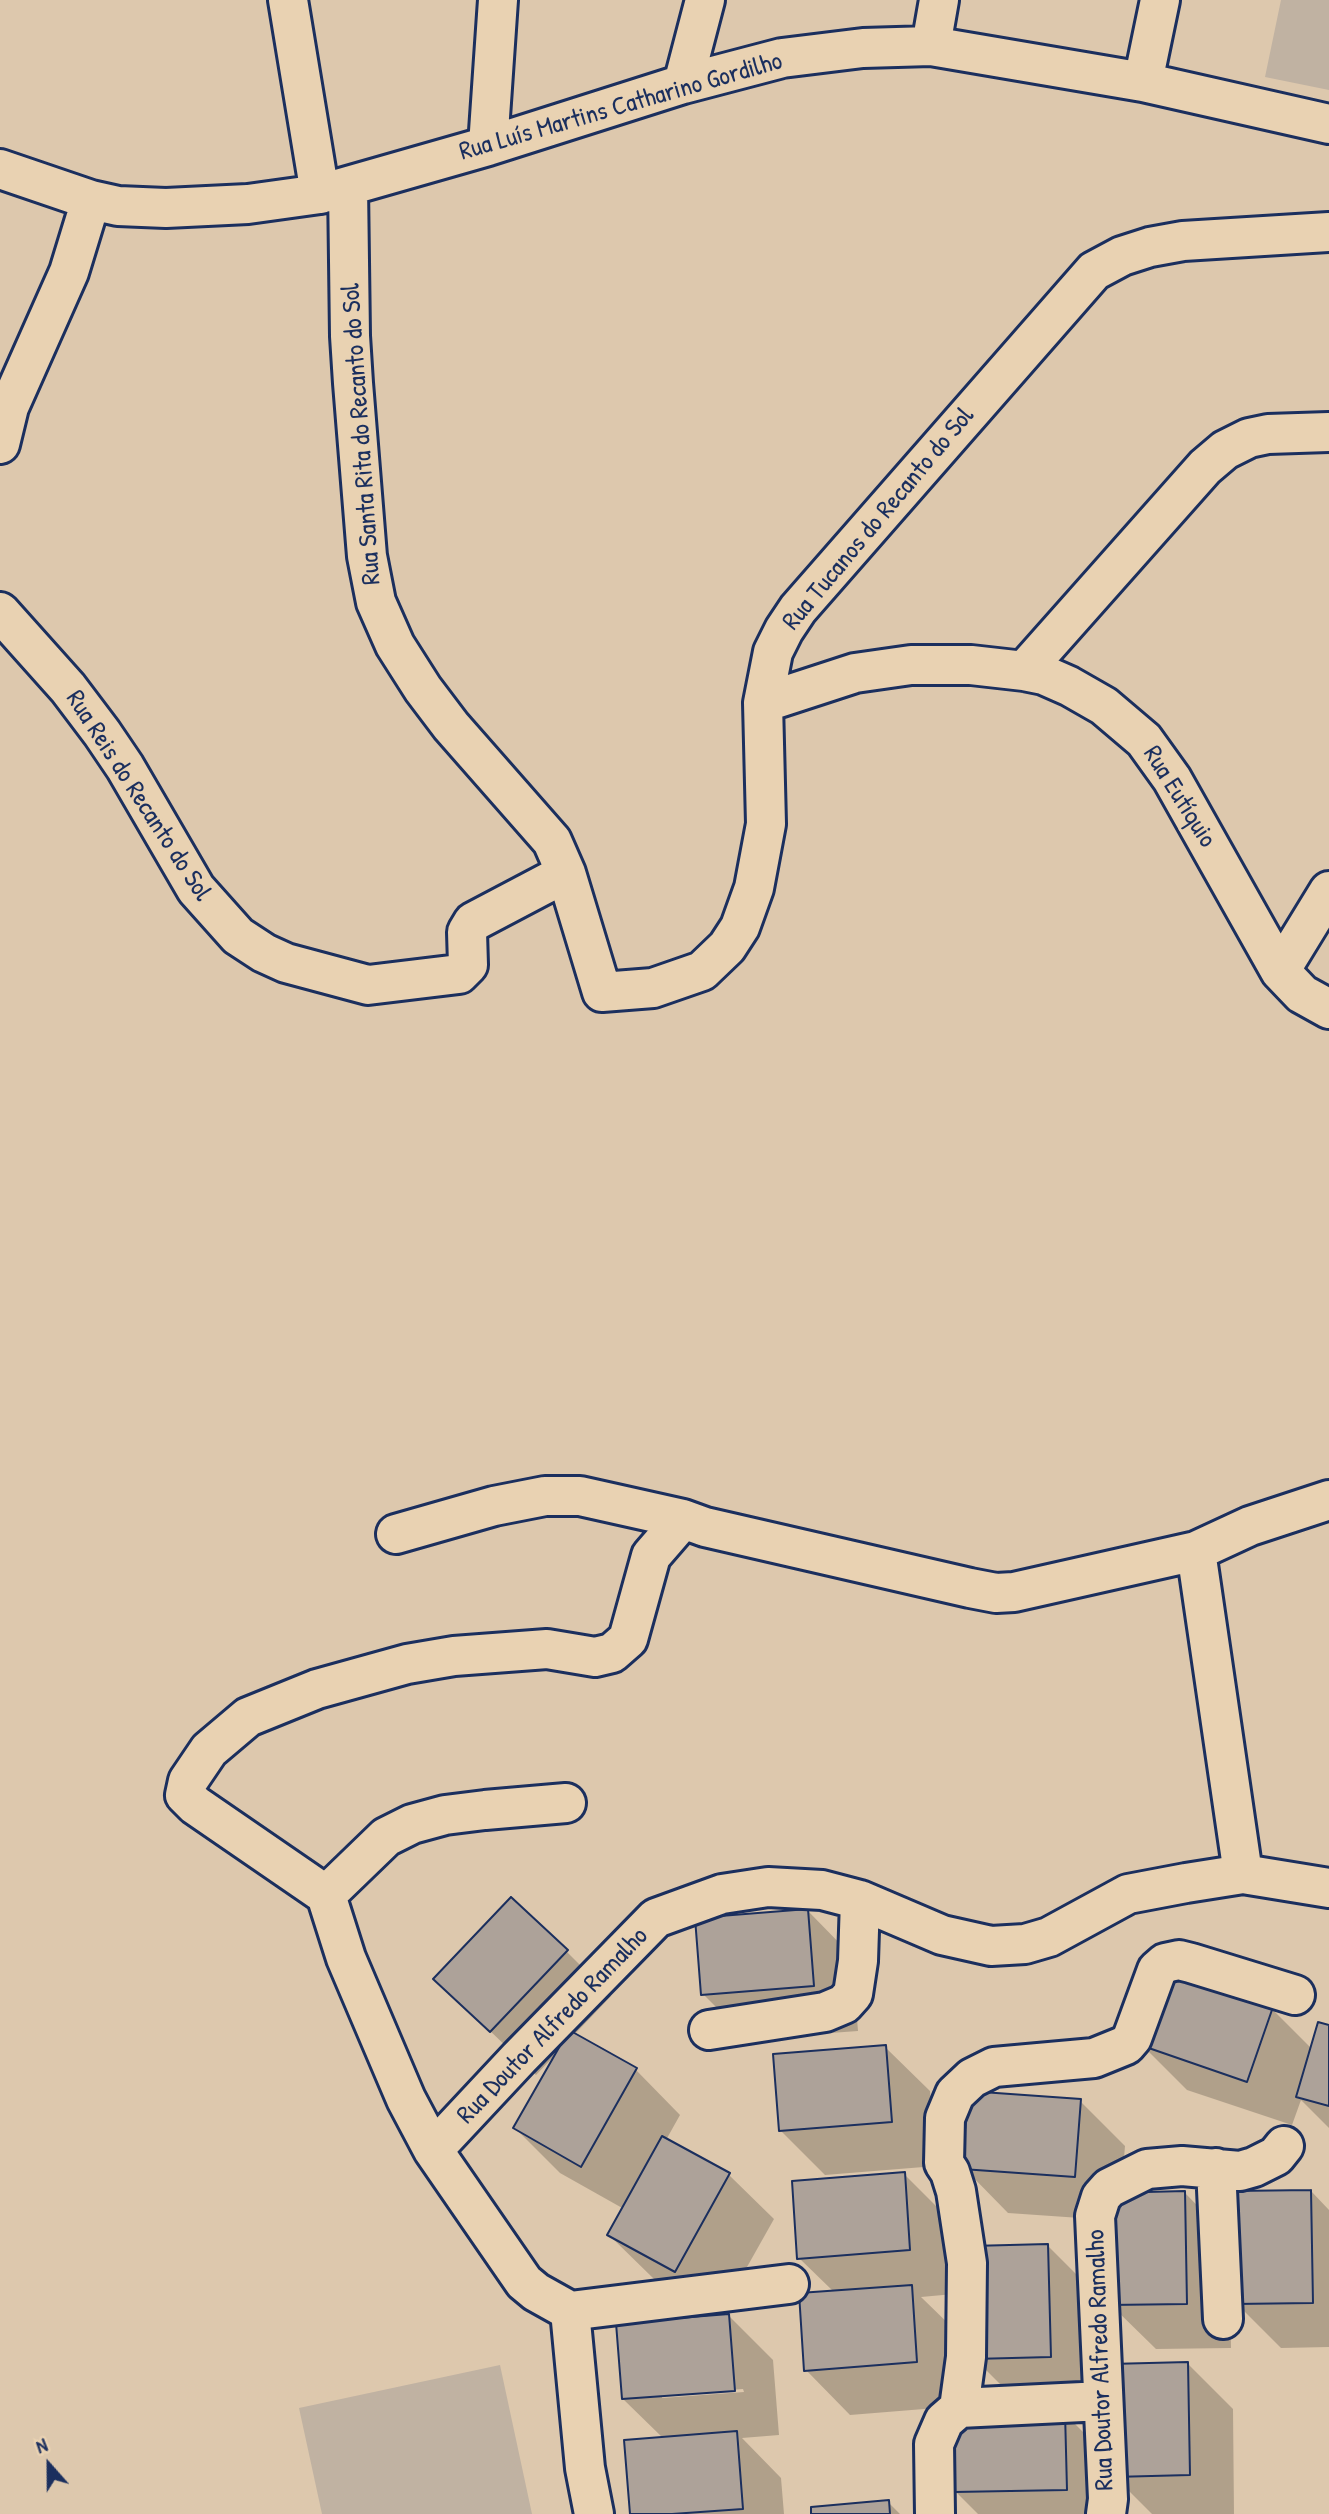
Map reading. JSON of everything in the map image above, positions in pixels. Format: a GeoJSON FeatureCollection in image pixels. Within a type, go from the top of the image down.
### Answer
{"type":"FeatureCollection","features":[{"type":"Feature","properties":{"kind":"street","name":"Rua Santa Rita do Recanto do Sol"},"geometry":{"type":"LineString","coordinates":[[288,0],[334,190],[367,556],[376,602],[395,645],[423,689],[469,747],[552,841],[566,873],[602,992]]}},
{"type":"Feature","properties":{"kind":"street"},"geometry":{"type":"LineString","coordinates":[[488,146],[498,0]]}},
{"type":"Feature","properties":{"kind":"street"},"geometry":{"type":"LineString","coordinates":[[683,84],[705,0]]}},
{"type":"Feature","properties":{"kind":"street"},"geometry":{"type":"LineString","coordinates":[[931,46],[939,0]]}},
{"type":"Feature","properties":{"kind":"street"},"geometry":{"type":"LineString","coordinates":[[1143,82],[1160,0]]}},
{"type":"Feature","properties":{"kind":"street","name":"Rua Luís Martins Catharino Gordilho"},"geometry":{"type":"LineString","coordinates":[[0,169],[91,200],[118,206],[166,208],[248,204],[334,190],[488,146],[683,84],[782,58],[863,48],[931,46],[1143,82],[1329,124]]}},
{"type":"Feature","properties":{"kind":"street"},"geometry":{"type":"LineString","coordinates":[[0,444],[9,407],[69,272],[91,200]]}},
{"type":"Feature","properties":{"kind":"street","name":"Rua Tucanos do Recanto do Sol"},"geometry":{"type":"LineString","coordinates":[[602,992],[653,988],[702,971],[726,947],[740,926],[754,888],[766,824],[763,703],[773,652],[798,608],[1094,271],[1122,256],[1161,245],[1329,232]]}},
{"type":"Feature","properties":{"kind":"street"},"geometry":{"type":"LineString","coordinates":[[1024,671],[1205,467],[1225,450],[1249,438],[1268,434],[1329,432]]}},
{"type":"Feature","properties":{"kind":"street","name":"Rua Reis do Recanto do Sol"},"geometry":{"type":"LineString","coordinates":[[0,612],[68,688],[102,733],[196,889],[238,936],[275,958],[368,985],[459,974],[468,965],[467,932],[473,922],[566,873]]}},
{"type":"Feature","properties":{"kind":"street","name":"Rua Eutíquio"},"geometry":{"type":"LineString","coordinates":[[763,703],[855,673],[911,665],[971,665],[1024,671],[1044,675],[1069,686],[1104,706],[1144,740],[1172,779],[1280,971],[1302,994],[1329,1009]]}},
{"type":"Feature","properties":{"kind":"street"},"geometry":{"type":"LineString","coordinates":[[1280,971],[1329,891]]}},
{"type":"Feature","properties":{"kind":"street"},"geometry":{"type":"LineString","coordinates":[[396,1534],[494,1506],[545,1496],[580,1496],[996,1593],[1026,1590],[1196,1551],[1250,1526],[1329,1500]]}},
{"type":"Feature","properties":{"kind":"street"},"geometry":{"type":"LineString","coordinates":[[566,1803],[445,1815],[412,1824],[386,1837],[326,1895],[194,1805],[185,1795],[188,1782],[209,1750],[248,1717],[317,1689],[407,1664],[454,1656],[547,1649],[595,1657],[612,1653],[628,1639],[651,1556],[683,1519]]}},
{"type":"Feature","properties":{"kind":"street"},"geometry":{"type":"LineString","coordinates":[[1196,1551],[1243,1874]]}},
{"type":"Feature","properties":{"kind":"street","name":"Rua Doutor Alfredo Ramalho"},"geometry":{"type":"LineString","coordinates":[[433,2150],[656,1918],[722,1894],[768,1887],[822,1890],[860,1900],[942,1935],[991,1946],[1025,1944],[1049,1937],[1128,1894],[1243,1874],[1325,1888]]}},
{"type":"Feature","properties":{"kind":"street","name":"Rua Doutor Alfredo Ramalho"},"geometry":{"type":"LineString","coordinates":[[326,1895],[346,1958],[405,2099],[433,2150],[524,2282],[570,2311]]}},
{"type":"Feature","properties":{"kind":"street"},"geometry":{"type":"LineString","coordinates":[[709,2029],[825,2012],[844,2004],[853,1994],[858,1961],[860,1900]]}},
{"type":"Feature","properties":{"kind":"street"},"geometry":{"type":"LineString","coordinates":[[959,2408],[966,2357],[967,2263],[956,2192],[950,2172],[944,2163],[946,2118],[955,2094],[971,2078],[994,2067],[1094,2058],[1126,2045],[1132,2038],[1157,1970],[1165,1963],[1179,1960],[1295,1995]]}},
{"type":"Feature","properties":{"kind":"street","name":"Rua Doutor Alfredo Ramalho"},"geometry":{"type":"LineString","coordinates":[[1106,2514],[1108,2499],[1095,2216],[1101,2197],[1109,2188],[1147,2169],[1182,2166],[1240,2171],[1276,2156],[1284,2146]]}},
{"type":"Feature","properties":{"kind":"street"},"geometry":{"type":"LineString","coordinates":[[1216,2168],[1223,2319]]}},
{"type":"Feature","properties":{"kind":"street"},"geometry":{"type":"LineString","coordinates":[[594,2514],[586,2468],[570,2311],[789,2284]]}},
{"type":"Feature","properties":{"kind":"street"},"geometry":{"type":"LineString","coordinates":[[935,2514],[934,2444],[944,2421],[959,2408],[1103,2402]]}},
{"type":"Feature","properties":{"kind":"shaded area"},"geometry":{"type":"Polygon","coordinates":[[[1281,0],[1329,0],[1329,90],[1265,77],[1281,0]]]}},
{"type":"Feature","properties":{"kind":"shaded area"},"geometry":{"type":"Polygon","coordinates":[[[500,2365],[532,2514],[322,2514],[299,2408],[500,2365]]]}},
{"type":"Feature","properties":{"kind":"building"},"geometry":{"type":"Polygon","coordinates":[[[511,1897],[568,1950],[490,2032],[433,1979],[511,1897]]]}},
{"type":"Feature","properties":{"kind":"building"},"geometry":{"type":"Polygon","coordinates":[[[808,1909],[814,1986],[701,1995],[695,1918],[808,1909]]]}},
{"type":"Feature","properties":{"kind":"building"},"geometry":{"type":"Polygon","coordinates":[[[1166,1972],[1273,2007],[1247,2082],[1140,2045],[1166,1972]]]}},
{"type":"Feature","properties":{"kind":"building"},"geometry":{"type":"Polygon","coordinates":[[[1318,2022],[1329,2025],[1329,2106],[1296,2097],[1318,2022]]]}},
{"type":"Feature","properties":{"kind":"building"},"geometry":{"type":"Polygon","coordinates":[[[569,2030],[637,2068],[581,2167],[513,2128],[569,2030]]]}},
{"type":"Feature","properties":{"kind":"building"},"geometry":{"type":"Polygon","coordinates":[[[886,2045],[892,2122],[779,2131],[773,2054],[886,2045]]]}},
{"type":"Feature","properties":{"kind":"building"},"geometry":{"type":"Polygon","coordinates":[[[968,2091],[1081,2099],[1075,2177],[962,2169],[968,2091]]]}},
{"type":"Feature","properties":{"kind":"building"},"geometry":{"type":"Polygon","coordinates":[[[662,2136],[730,2173],[675,2272],[607,2235],[662,2136]]]}},
{"type":"Feature","properties":{"kind":"building"},"geometry":{"type":"Polygon","coordinates":[[[905,2172],[910,2250],[797,2259],[792,2181],[905,2172]]]}},
{"type":"Feature","properties":{"kind":"building"},"geometry":{"type":"Polygon","coordinates":[[[1311,2190],[1313,2303],[1234,2304],[1233,2191],[1311,2190]]]}},
{"type":"Feature","properties":{"kind":"building"},"geometry":{"type":"Polygon","coordinates":[[[1185,2191],[1187,2304],[1109,2305],[1107,2193],[1185,2191]]]}},
{"type":"Feature","properties":{"kind":"building"},"geometry":{"type":"Polygon","coordinates":[[[1048,2244],[1051,2357],[973,2359],[971,2246],[1048,2244]]]}},
{"type":"Feature","properties":{"kind":"building"},"geometry":{"type":"Polygon","coordinates":[[[912,2285],[917,2362],[804,2371],[799,2293],[912,2285]]]}},
{"type":"Feature","properties":{"kind":"building"},"geometry":{"type":"Polygon","coordinates":[[[729,2314],[735,2391],[622,2399],[616,2323],[729,2314]]]}},
{"type":"Feature","properties":{"kind":"building"},"geometry":{"type":"Polygon","coordinates":[[[1188,2362],[1190,2475],[1113,2477],[1110,2364],[1188,2362]]]}},
{"type":"Feature","properties":{"kind":"building"},"geometry":{"type":"Polygon","coordinates":[[[1065,2412],[1067,2490],[954,2492],[952,2415],[1065,2412]]]}},
{"type":"Feature","properties":{"kind":"building"},"geometry":{"type":"Polygon","coordinates":[[[737,2431],[743,2509],[630,2514],[624,2440],[737,2431]]]}},
{"type":"Feature","properties":{"kind":"building"},"geometry":{"type":"Polygon","coordinates":[[[889,2500],[890,2514],[811,2514],[811,2507],[889,2500]]]}}]}
